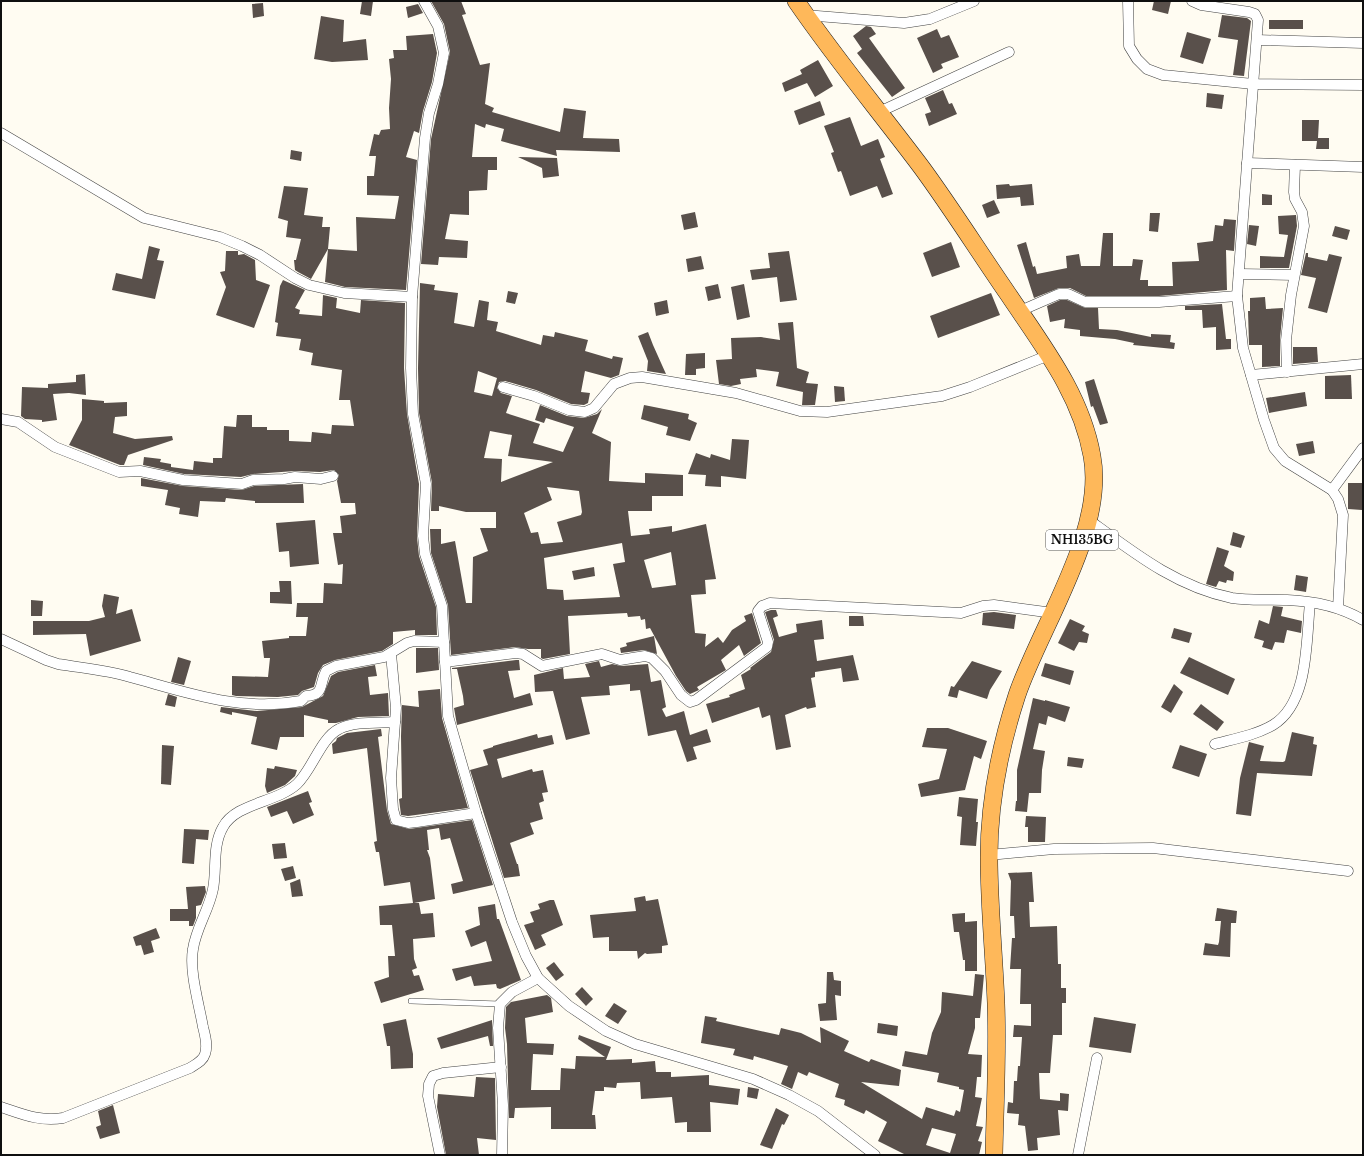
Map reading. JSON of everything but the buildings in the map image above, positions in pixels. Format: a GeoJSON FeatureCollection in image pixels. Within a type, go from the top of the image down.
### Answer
{"type":"FeatureCollection","features":[{"type":"Feature","properties":{"kind":"highway","name":"NH135BG"},"geometry":{"type":"LineString","coordinates":[[800,8],[923,171],[1049,355],[1070,389],[1084,422],[1093,458],[1094,487],[1089,520],[1074,564],[1018,693],[1001,748],[993,800],[989,855],[996,1007],[994,1155]]}},
{"type":"Feature","properties":{"kind":"street"},"geometry":{"type":"LineString","coordinates":[[424,1],[438,26],[444,53],[438,84],[429,113],[425,138],[412,297],[411,388],[417,441],[426,484],[423,536],[425,554],[442,606],[448,716],[476,813],[512,922],[538,978],[569,1006],[606,1032],[635,1044],[753,1079],[789,1095],[818,1111],[875,1155]]}},
{"type":"Feature","properties":{"kind":"street"},"geometry":{"type":"LineString","coordinates":[[800,8],[896,22],[917,22],[974,1]]}},
{"type":"Feature","properties":{"kind":"street"},"geometry":{"type":"LineString","coordinates":[[1128,1],[1129,46],[1137,59],[1147,69],[1163,75],[1253,84],[1363,85]]}},
{"type":"Feature","properties":{"kind":"street"},"geometry":{"type":"LineString","coordinates":[[1192,1],[1201,5],[1255,14],[1258,27],[1237,296],[1243,348],[1264,420],[1274,448],[1285,461],[1332,490],[1338,499],[1343,515],[1338,608]]}},
{"type":"Feature","properties":{"kind":"street"},"geometry":{"type":"LineString","coordinates":[[1257,40],[1363,43]]}},
{"type":"Feature","properties":{"kind":"street"},"geometry":{"type":"LineString","coordinates":[[879,112],[1009,52]]}},
{"type":"Feature","properties":{"kind":"street"},"geometry":{"type":"LineString","coordinates":[[1,133],[144,218],[220,237],[260,255],[295,278],[309,285],[344,293],[412,297]]}},
{"type":"Feature","properties":{"kind":"street"},"geometry":{"type":"LineString","coordinates":[[1247,163],[1363,166]]}},
{"type":"Feature","properties":{"kind":"street"},"geometry":{"type":"LineString","coordinates":[[1287,372],[1286,340],[1294,275],[1304,226],[1302,212],[1295,199],[1295,164]]}},
{"type":"Feature","properties":{"kind":"street"},"geometry":{"type":"LineString","coordinates":[[1239,274],[1294,275]]}},
{"type":"Feature","properties":{"kind":"street"},"geometry":{"type":"LineString","coordinates":[[1020,311],[1059,294],[1068,294],[1086,302],[1159,302],[1237,296]]}},
{"type":"Feature","properties":{"kind":"street"},"geometry":{"type":"LineString","coordinates":[[503,387],[534,396],[569,410],[585,412],[594,408],[614,384],[630,378],[642,377],[736,393],[800,411],[827,412],[942,396],[970,387],[1049,355]]}},
{"type":"Feature","properties":{"kind":"street"},"geometry":{"type":"LineString","coordinates":[[1251,376],[1363,364]]}},
{"type":"Feature","properties":{"kind":"street"},"geometry":{"type":"LineString","coordinates":[[1,419],[18,422],[55,447],[119,472],[140,471],[182,480],[242,484],[253,480],[284,480],[295,477],[321,479],[333,476]]}},
{"type":"Feature","properties":{"kind":"street"},"geometry":{"type":"LineString","coordinates":[[1332,490],[1363,448]]}},
{"type":"Feature","properties":{"kind":"street"},"geometry":{"type":"LineString","coordinates":[[1089,520],[1157,569],[1191,585],[1232,598],[1310,603],[1338,608],[1363,620]]}},
{"type":"Feature","properties":{"kind":"street"},"geometry":{"type":"LineString","coordinates":[[445,662],[516,653],[523,654],[542,666],[602,654],[620,660],[645,656],[652,658],[665,671],[681,695],[690,702],[696,700],[767,647],[768,642],[758,611],[762,606],[770,603],[949,614],[962,614],[983,606],[994,605],[1053,613]]}},
{"type":"Feature","properties":{"kind":"street"},"geometry":{"type":"LineString","coordinates":[[1215,744],[1255,733],[1273,725],[1288,713],[1298,697],[1302,678],[1310,603]]}},
{"type":"Feature","properties":{"kind":"street"},"geometry":{"type":"LineString","coordinates":[[1,639],[46,660],[129,676],[180,692],[240,704],[302,701],[306,696],[315,695],[319,692],[324,676],[330,668],[391,654],[407,643],[414,641],[444,642]]}},
{"type":"Feature","properties":{"kind":"street"},"geometry":{"type":"LineString","coordinates":[[391,654],[395,722],[391,778],[393,809],[396,820],[408,823],[476,813]]}},
{"type":"Feature","properties":{"kind":"street"},"geometry":{"type":"LineString","coordinates":[[1,1107],[34,1118],[49,1120],[63,1118],[190,1068],[199,1062],[205,1054],[206,1041],[194,978],[192,950],[213,888],[216,847],[222,828],[228,819],[236,812],[270,800],[287,792],[297,784],[306,774],[328,738],[339,729],[362,724],[395,722]]}},
{"type":"Feature","properties":{"kind":"street"},"geometry":{"type":"LineString","coordinates":[[989,855],[1054,849],[1153,848],[1348,871]]}},
{"type":"Feature","properties":{"kind":"street"},"geometry":{"type":"LineString","coordinates":[[502,1155],[503,1105],[498,1028],[500,1004],[512,992],[538,978]]}},
{"type":"Feature","properties":{"kind":"street"},"geometry":{"type":"LineString","coordinates":[[1078,1155],[1097,1058]]}},
{"type":"Feature","properties":{"kind":"street"},"geometry":{"type":"LineString","coordinates":[[440,1155],[428,1096],[429,1084],[433,1076],[443,1073],[501,1067]]}},
{"type":"Feature","properties":{"kind":"lane"},"geometry":{"type":"LineString","coordinates":[[411,1000],[500,1004]]}}]}
